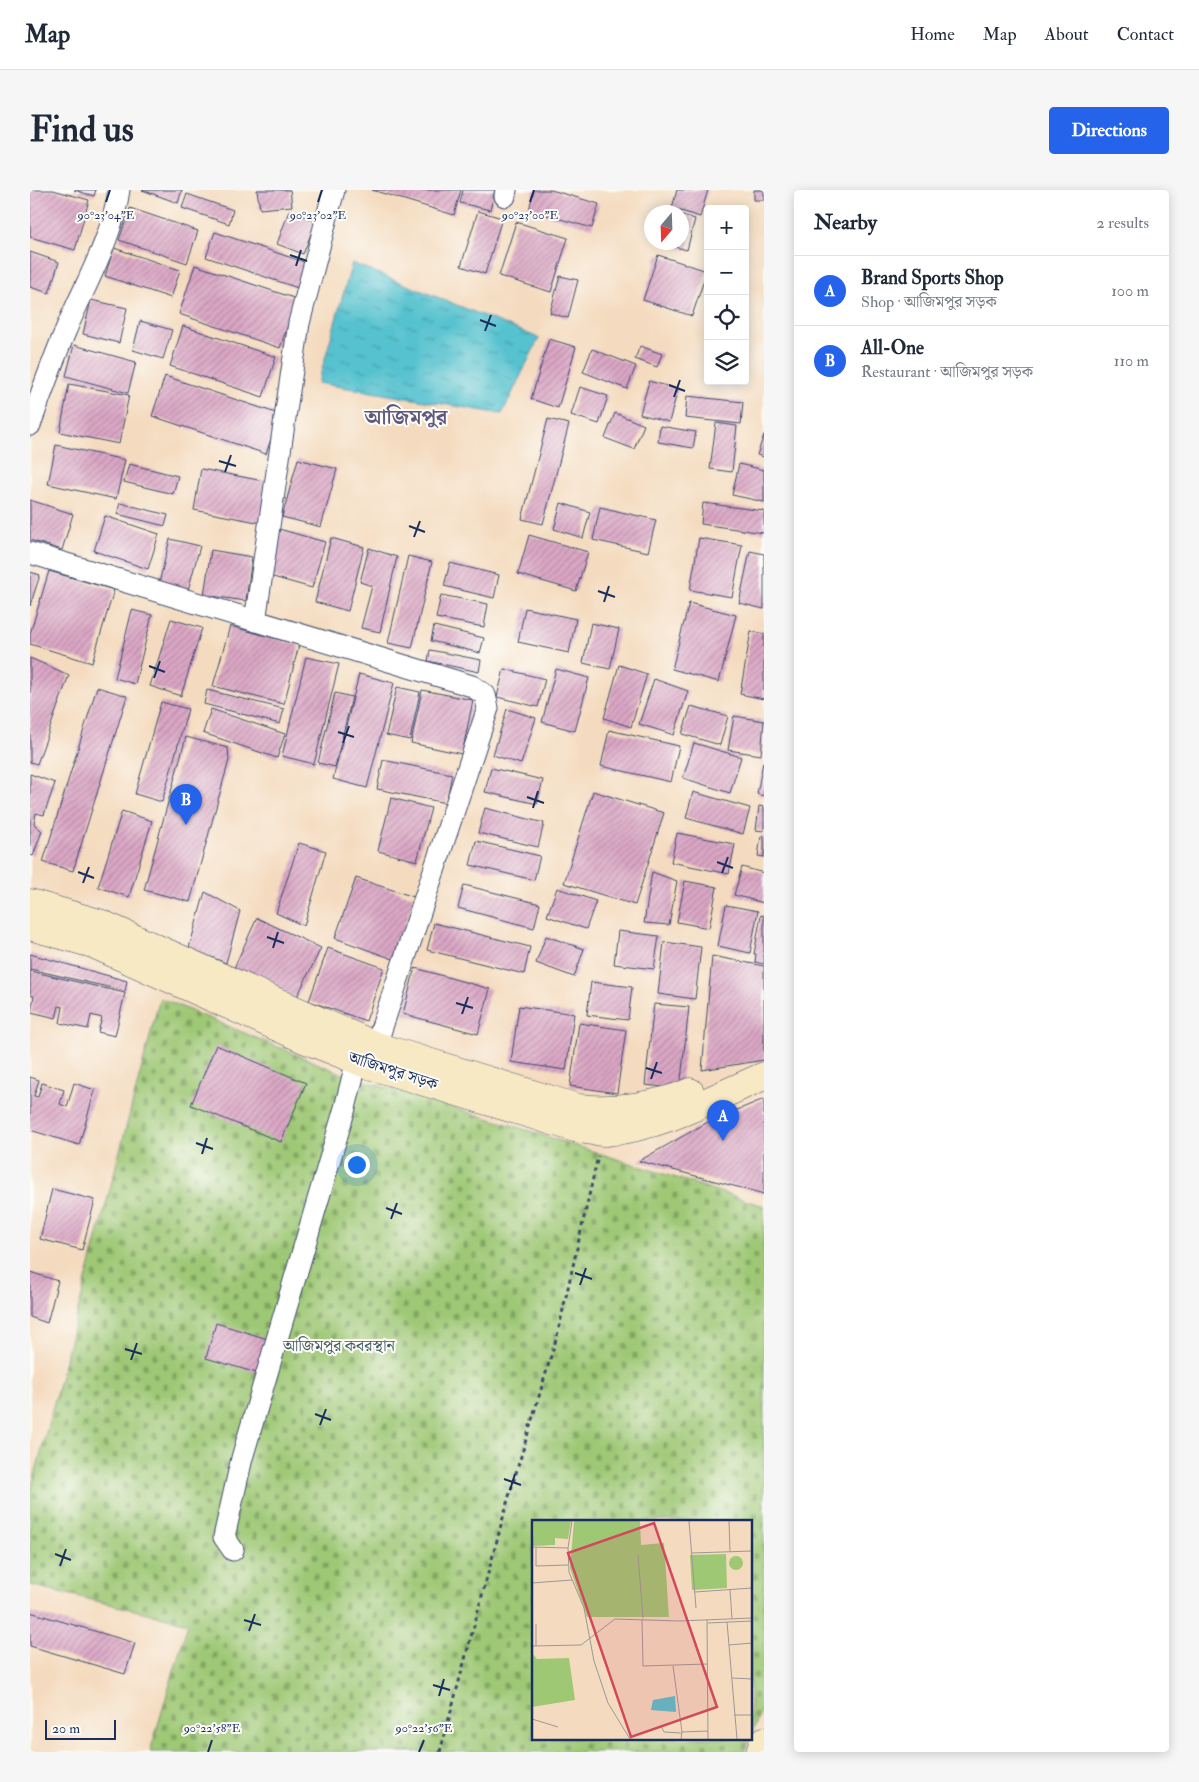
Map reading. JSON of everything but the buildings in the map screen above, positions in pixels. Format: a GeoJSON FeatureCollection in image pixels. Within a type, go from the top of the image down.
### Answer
{"type":"FeatureCollection","features":[{"type":"Feature","properties":{"kind":"main road","name":"আজিমপুর সড়ক"},"geometry":{"type":"LineString","coordinates":[[30,902],[102,924],[367,1057],[575,1128],[603,1132],[633,1128],[656,1122],[764,1076]]}},
{"type":"Feature","properties":{"kind":"main road","name":"আজিমপুর সড়ক"},"geometry":{"type":"LineString","coordinates":[[30,926],[93,944],[304,1039],[367,1057],[578,1108],[600,1110],[681,1096],[764,1058]]}},
{"type":"Feature","properties":{"kind":"main road"},"geometry":{"type":"LineString","coordinates":[[760,1752],[764,1742]]}},
{"type":"Feature","properties":{"kind":"street"},"geometry":{"type":"LineString","coordinates":[[30,425],[65,332],[99,254],[116,208],[119,190]]}},
{"type":"Feature","properties":{"kind":"street"},"geometry":{"type":"LineString","coordinates":[[255,621],[299,323],[334,190]]}},
{"type":"Feature","properties":{"kind":"street"},"geometry":{"type":"LineString","coordinates":[[30,553],[472,686],[485,694],[488,708],[367,1057],[343,1118],[242,1458],[224,1537],[232,1550]]}},
{"type":"Feature","properties":{"kind":"path"},"geometry":{"type":"LineString","coordinates":[[440,1752],[507,1503],[557,1336],[603,1132]]}},
{"type":"Feature","properties":{"kind":"green space","name":"আজিমপুর কবরস্থান"},"geometry":{"type":"Polygon","coordinates":[[[160,998],[348,1076],[514,1126],[764,1206],[764,1704],[752,1733],[752,1520],[532,1520],[532,1740],[749,1740],[744,1752],[150,1752],[188,1623],[30,1585],[30,1494],[160,998]]]}},
{"type":"Feature","properties":{"kind":"water"},"geometry":{"type":"Polygon","coordinates":[[[352,263],[539,338],[502,414],[318,383],[352,263]]]}},
{"type":"Feature","properties":{"kind":"place","name":"All-One"},"geometry":{"type":"Point","coordinates":[186,825]}},
{"type":"Feature","properties":{"kind":"place","name":"Brand Sports Shop"},"geometry":{"type":"Point","coordinates":[723,1141]}},
{"type":"Feature","properties":{"kind":"district","name":"আজিমপুর"},"geometry":{"type":"Point","coordinates":[406,417]}}]}
